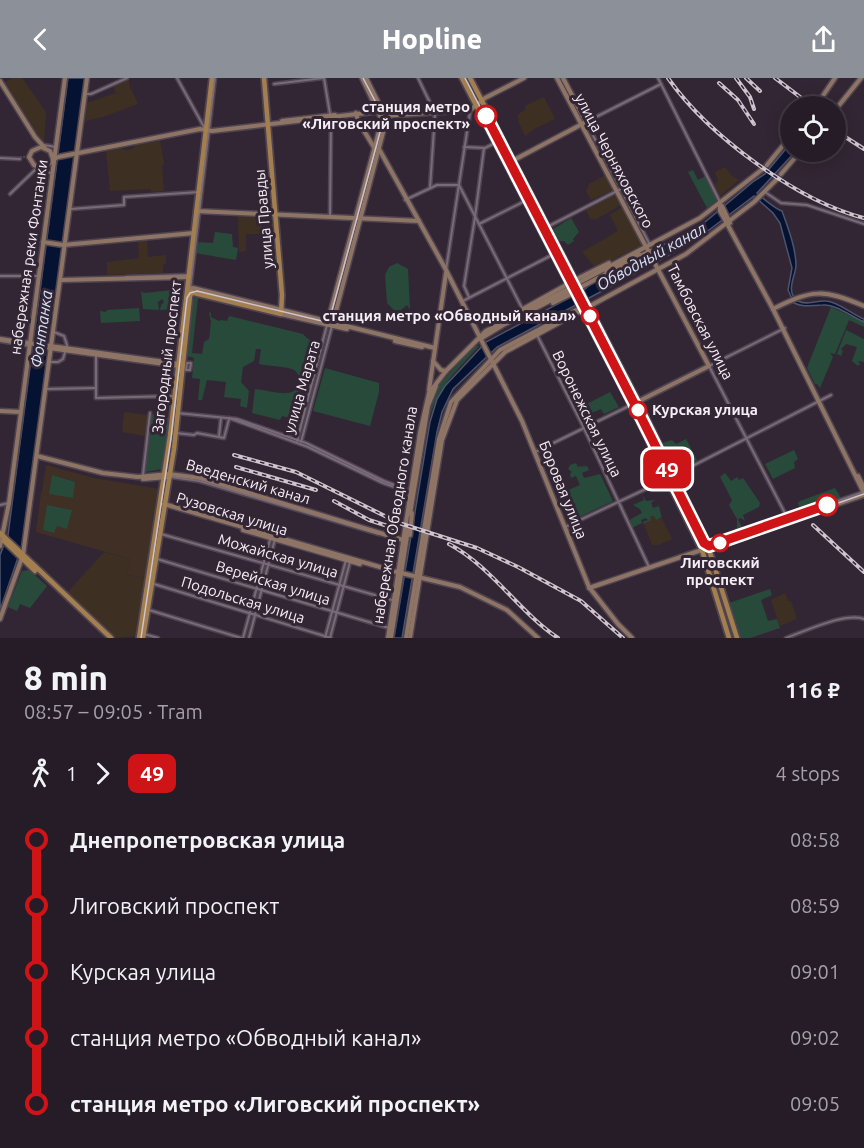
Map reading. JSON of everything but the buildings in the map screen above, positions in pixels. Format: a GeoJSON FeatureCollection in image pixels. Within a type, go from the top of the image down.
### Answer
{"type":"FeatureCollection","features":[{"type":"Feature","properties":{"kind":"main road","name":"Загородный проспект"},"geometry":{"type":"LineString","coordinates":[[142,637],[152,584],[157,533],[176,433],[190,291],[189,276],[214,78]]}},
{"type":"Feature","properties":{"kind":"main road","name":"улица Правды"},"geometry":{"type":"LineString","coordinates":[[264,78],[281,312]]}},
{"type":"Feature","properties":{"kind":"main road"},"geometry":{"type":"LineString","coordinates":[[462,78],[570,290],[584,306],[638,401],[709,547],[736,638]]}},
{"type":"Feature","properties":{"kind":"main road"},"geometry":{"type":"LineString","coordinates":[[470,78],[531,198],[579,285],[584,306],[702,550],[729,638]]}},
{"type":"Feature","properties":{"kind":"main road"},"geometry":{"type":"LineString","coordinates":[[190,291],[281,312]]}},
{"type":"Feature","properties":{"kind":"main road","name":"Загородный проспект"},"geometry":{"type":"LineString","coordinates":[[167,476],[174,396],[181,365]]}},
{"type":"Feature","properties":{"kind":"main road"},"geometry":{"type":"LineString","coordinates":[[2,539],[109,638]]}},
{"type":"Feature","properties":{"kind":"main road"},"geometry":{"type":"LineString","coordinates":[[706,562],[709,559],[714,561]]}},
{"type":"Feature","properties":{"kind":"street","name":"набережная реки Фонтанки"},"geometry":{"type":"LineString","coordinates":[[2,539],[31,345],[65,78]]}},
{"type":"Feature","properties":{"kind":"street"},"geometry":{"type":"LineString","coordinates":[[0,619],[22,556],[87,78]]}},
{"type":"Feature","properties":{"kind":"street"},"geometry":{"type":"LineString","coordinates":[[86,94],[91,94],[127,78]]}},
{"type":"Feature","properties":{"kind":"street"},"geometry":{"type":"LineString","coordinates":[[177,78],[201,123],[208,130]]}},
{"type":"Feature","properties":{"kind":"street"},"geometry":{"type":"LineString","coordinates":[[274,84],[330,78]]}},
{"type":"Feature","properties":{"kind":"street"},"geometry":{"type":"LineString","coordinates":[[364,78],[382,114]]}},
{"type":"Feature","properties":{"kind":"street"},"geometry":{"type":"LineString","coordinates":[[418,78],[435,114],[430,188]]}},
{"type":"Feature","properties":{"kind":"street"},"geometry":{"type":"LineString","coordinates":[[10,194],[37,170],[48,166],[55,160],[77,153],[198,129],[208,130],[356,114],[435,114],[470,111],[482,101],[524,78]]}},
{"type":"Feature","properties":{"kind":"street","name":"улица Черняховского"},"geometry":{"type":"LineString","coordinates":[[557,78],[584,124]]}},
{"type":"Feature","properties":{"kind":"street","name":"улица Черняховского"},"geometry":{"type":"LineString","coordinates":[[563,78],[584,124],[656,262]]}},
{"type":"Feature","properties":{"kind":"street"},"geometry":{"type":"LineString","coordinates":[[658,78],[720,202],[725,217],[774,309],[864,491]]}},
{"type":"Feature","properties":{"kind":"street"},"geometry":{"type":"LineString","coordinates":[[823,96],[835,78]]}},
{"type":"Feature","properties":{"kind":"street"},"geometry":{"type":"LineString","coordinates":[[846,97],[861,78]]}},
{"type":"Feature","properties":{"kind":"street"},"geometry":{"type":"LineString","coordinates":[[324,79],[331,117],[331,218]]}},
{"type":"Feature","properties":{"kind":"street"},"geometry":{"type":"LineString","coordinates":[[1,80],[35,137],[55,160]]}},
{"type":"Feature","properties":{"kind":"street"},"geometry":{"type":"LineString","coordinates":[[512,160],[661,84]]}},
{"type":"Feature","properties":{"kind":"street"},"geometry":{"type":"LineString","coordinates":[[428,406],[470,111]]}},
{"type":"Feature","properties":{"kind":"street"},"geometry":{"type":"LineString","coordinates":[[356,114],[446,272],[481,340]]}},
{"type":"Feature","properties":{"kind":"street","name":"улица Марата"},"geometry":{"type":"LineString","coordinates":[[299,441],[310,411],[330,324],[377,150],[382,114]]}},
{"type":"Feature","properties":{"kind":"street","name":"Загородный проспект"},"geometry":{"type":"LineString","coordinates":[[190,291],[208,130]]}},
{"type":"Feature","properties":{"kind":"street"},"geometry":{"type":"LineString","coordinates":[[35,137],[36,148]]}},
{"type":"Feature","properties":{"kind":"street"},"geometry":{"type":"LineString","coordinates":[[464,147],[484,148],[495,143]]}},
{"type":"Feature","properties":{"kind":"street"},"geometry":{"type":"LineString","coordinates":[[53,173],[37,170],[27,157],[36,148],[44,147],[45,144],[56,147]]}},
{"type":"Feature","properties":{"kind":"street"},"geometry":{"type":"LineString","coordinates":[[469,297],[464,286],[476,217],[484,148]]}},
{"type":"Feature","properties":{"kind":"street"},"geometry":{"type":"LineString","coordinates":[[579,285],[649,249],[694,221],[765,166],[780,149]]}},
{"type":"Feature","properties":{"kind":"street"},"geometry":{"type":"LineString","coordinates":[[0,158],[19,158]]}},
{"type":"Feature","properties":{"kind":"street"},"geometry":{"type":"LineString","coordinates":[[791,162],[764,193],[781,202],[807,205],[864,224]]}},
{"type":"Feature","properties":{"kind":"street"},"geometry":{"type":"LineString","coordinates":[[405,199],[444,184],[459,185]]}},
{"type":"Feature","properties":{"kind":"street"},"geometry":{"type":"LineString","coordinates":[[459,185],[523,309]]}},
{"type":"Feature","properties":{"kind":"street"},"geometry":{"type":"LineString","coordinates":[[547,228],[618,190]]}},
{"type":"Feature","properties":{"kind":"street"},"geometry":{"type":"LineString","coordinates":[[71,209],[124,205],[124,197],[199,192]]}},
{"type":"Feature","properties":{"kind":"street","name":"набережная Обводного канала"},"geometry":{"type":"LineString","coordinates":[[408,638],[415,578],[441,428],[454,398],[506,346],[660,270],[700,245],[764,193]]}},
{"type":"Feature","properties":{"kind":"street"},"geometry":{"type":"LineString","coordinates":[[479,224],[531,198]]}},
{"type":"Feature","properties":{"kind":"street"},"geometry":{"type":"LineString","coordinates":[[198,211],[418,222]]}},
{"type":"Feature","properties":{"kind":"street"},"geometry":{"type":"LineString","coordinates":[[45,242],[64,245],[194,233]]}},
{"type":"Feature","properties":{"kind":"street"},"geometry":{"type":"LineString","coordinates":[[579,285],[620,257],[649,249]]}},
{"type":"Feature","properties":{"kind":"street"},"geometry":{"type":"LineString","coordinates":[[461,302],[553,255]]}},
{"type":"Feature","properties":{"kind":"street","name":"Тамбовская улица"},"geometry":{"type":"LineString","coordinates":[[656,262],[788,519]]}},
{"type":"Feature","properties":{"kind":"street"},"geometry":{"type":"LineString","coordinates":[[0,276],[39,276]]}},
{"type":"Feature","properties":{"kind":"street"},"geometry":{"type":"LineString","coordinates":[[61,280],[189,276]]}},
{"type":"Feature","properties":{"kind":"street"},"geometry":{"type":"LineString","coordinates":[[512,316],[523,309],[570,290]]}},
{"type":"Feature","properties":{"kind":"street","name":"набережная Обводного канала"},"geometry":{"type":"LineString","coordinates":[[389,638],[394,601],[401,575],[403,540],[424,406],[429,393],[446,371],[512,316],[570,290]]}},
{"type":"Feature","properties":{"kind":"street","name":"набережная Обводного канала"},"geometry":{"type":"LineString","coordinates":[[389,638],[405,553],[412,504],[411,492],[428,406],[436,386],[481,340],[520,316],[529,315],[570,290]]}},
{"type":"Feature","properties":{"kind":"street"},"geometry":{"type":"LineString","coordinates":[[774,309],[799,296],[828,294],[864,307]]}},
{"type":"Feature","properties":{"kind":"street","name":"набережная Обводного канала"},"geometry":{"type":"LineString","coordinates":[[491,361],[584,306]]}},
{"type":"Feature","properties":{"kind":"street"},"geometry":{"type":"LineString","coordinates":[[281,312],[435,349]]}},
{"type":"Feature","properties":{"kind":"street","name":"улица Марата"},"geometry":{"type":"LineString","coordinates":[[299,441],[317,364],[330,324]]}},
{"type":"Feature","properties":{"kind":"street"},"geometry":{"type":"LineString","coordinates":[[535,452],[784,329]]}},
{"type":"Feature","properties":{"kind":"street"},"geometry":{"type":"LineString","coordinates":[[50,362],[62,360],[66,350],[65,338],[54,332]]}},
{"type":"Feature","properties":{"kind":"street","name":"Воронежская улица"},"geometry":{"type":"LineString","coordinates":[[537,335],[584,428],[649,569]]}},
{"type":"Feature","properties":{"kind":"street"},"geometry":{"type":"LineString","coordinates":[[0,340],[181,365]]}},
{"type":"Feature","properties":{"kind":"street","name":"Боровая улица"},"geometry":{"type":"LineString","coordinates":[[481,340],[525,428],[589,588],[632,638]]}},
{"type":"Feature","properties":{"kind":"street"},"geometry":{"type":"LineString","coordinates":[[96,354],[96,398],[174,396]]}},
{"type":"Feature","properties":{"kind":"street"},"geometry":{"type":"LineString","coordinates":[[433,361],[441,370],[446,371]]}},
{"type":"Feature","properties":{"kind":"street"},"geometry":{"type":"LineString","coordinates":[[317,364],[321,366]]}},
{"type":"Feature","properties":{"kind":"street"},"geometry":{"type":"LineString","coordinates":[[46,389],[96,388]]}},
{"type":"Feature","properties":{"kind":"street"},"geometry":{"type":"LineString","coordinates":[[565,528],[831,395]]}},
{"type":"Feature","properties":{"kind":"street"},"geometry":{"type":"LineString","coordinates":[[820,401],[862,479],[864,491]]}},
{"type":"Feature","properties":{"kind":"street"},"geometry":{"type":"LineString","coordinates":[[305,410],[310,411]]}},
{"type":"Feature","properties":{"kind":"street"},"geometry":{"type":"LineString","coordinates":[[0,411],[21,412]]}},
{"type":"Feature","properties":{"kind":"street"},"geometry":{"type":"LineString","coordinates":[[143,478],[150,412]]}},
{"type":"Feature","properties":{"kind":"street"},"geometry":{"type":"LineString","coordinates":[[177,413],[237,418],[299,441],[383,483],[411,492]]}},
{"type":"Feature","properties":{"kind":"street"},"geometry":{"type":"LineString","coordinates":[[219,437],[221,418]]}},
{"type":"Feature","properties":{"kind":"street"},"geometry":{"type":"LineString","coordinates":[[176,433],[194,435],[197,433],[224,438],[229,418]]}},
{"type":"Feature","properties":{"kind":"street","name":"Введенский канал"},"geometry":{"type":"LineString","coordinates":[[37,457],[103,473],[143,478],[167,476],[200,478],[403,540]]}},
{"type":"Feature","properties":{"kind":"street"},"geometry":{"type":"LineString","coordinates":[[589,588],[598,587],[864,491]]}},
{"type":"Feature","properties":{"kind":"street"},"geometry":{"type":"LineString","coordinates":[[0,506],[9,503]]}},
{"type":"Feature","properties":{"kind":"street","name":"Рузовская улица"},"geometry":{"type":"LineString","coordinates":[[162,505],[401,575],[458,586],[511,614],[538,638]]}},
{"type":"Feature","properties":{"kind":"street","name":"Можайская улица"},"geometry":{"type":"LineString","coordinates":[[157,533],[394,601]]}},
{"type":"Feature","properties":{"kind":"street"},"geometry":{"type":"LineString","coordinates":[[146,610],[242,638],[263,563],[273,538]]}},
{"type":"Feature","properties":{"kind":"street"},"geometry":{"type":"LineString","coordinates":[[249,638],[269,565],[273,538]]}},
{"type":"Feature","properties":{"kind":"street"},"geometry":{"type":"LineString","coordinates":[[403,540],[405,553]]}},
{"type":"Feature","properties":{"kind":"street","name":"Верейская улица"},"geometry":{"type":"LineString","coordinates":[[154,558],[389,628]]}},
{"type":"Feature","properties":{"kind":"street"},"geometry":{"type":"LineString","coordinates":[[326,637],[348,560]]}},
{"type":"Feature","properties":{"kind":"street"},"geometry":{"type":"LineString","coordinates":[[331,638],[348,560]]}},
{"type":"Feature","properties":{"kind":"street","name":"Подольская улица"},"geometry":{"type":"LineString","coordinates":[[152,584],[331,638]]}},
{"type":"Feature","properties":{"kind":"street","name":"Боровая улица"},"geometry":{"type":"LineString","coordinates":[[598,587],[596,595],[623,630]]}},
{"type":"Feature","properties":{"kind":"street"},"geometry":{"type":"LineString","coordinates":[[786,638],[844,618],[864,619]]}},
{"type":"Feature","properties":{"kind":"street"},"geometry":{"type":"LineString","coordinates":[[142,637],[158,638]]}},
{"type":"Feature","properties":{"kind":"shaded area"},"geometry":{"type":"Polygon","coordinates":[[[12,78],[22,78],[46,112],[44,142],[40,142],[4,83],[12,78]]]}},
{"type":"Feature","properties":{"kind":"shaded area"},"geometry":{"type":"Polygon","coordinates":[[[129,78],[129,85],[138,104],[85,121],[87,103],[118,92],[115,92],[113,85],[129,78]]]}},
{"type":"Feature","properties":{"kind":"shaded area"},"geometry":{"type":"Polygon","coordinates":[[[544,97],[555,119],[525,136],[517,115],[525,110],[525,106],[544,97]]]}},
{"type":"Feature","properties":{"kind":"shaded area"},"geometry":{"type":"Polygon","coordinates":[[[160,141],[164,164],[162,166],[164,191],[151,192],[150,189],[110,191],[106,151],[121,148],[133,149],[136,145],[160,141]]]}},
{"type":"Feature","properties":{"kind":"shaded area"},"geometry":{"type":"Polygon","coordinates":[[[725,167],[732,176],[739,180],[720,196],[714,184],[718,182],[715,172],[725,167]]]}},
{"type":"Feature","properties":{"kind":"shaded area"},"geometry":{"type":"Polygon","coordinates":[[[606,175],[613,190],[591,200],[586,191],[589,184],[606,175]]]}},
{"type":"Feature","properties":{"kind":"shaded area"},"geometry":{"type":"Polygon","coordinates":[[[615,195],[621,205],[591,220],[586,210],[615,195]]]}},
{"type":"Feature","properties":{"kind":"shaded area"},"geometry":{"type":"Polygon","coordinates":[[[622,207],[642,245],[596,268],[582,252],[618,231],[610,215],[622,207]]]}},
{"type":"Feature","properties":{"kind":"shaded area"},"geometry":{"type":"Polygon","coordinates":[[[238,216],[274,218],[275,239],[268,240],[269,234],[246,234],[246,251],[239,252],[238,216]]]}},
{"type":"Feature","properties":{"kind":"shaded area"},"geometry":{"type":"Polygon","coordinates":[[[138,240],[147,240],[148,257],[166,255],[163,273],[107,275],[107,262],[139,258],[138,240]]]}},
{"type":"Feature","properties":{"kind":"shaded area"},"geometry":{"type":"Polygon","coordinates":[[[124,412],[148,415],[145,436],[122,432],[124,412]]]}},
{"type":"Feature","properties":{"kind":"shaded area"},"geometry":{"type":"Polygon","coordinates":[[[46,465],[94,478],[160,489],[147,578],[127,575],[130,559],[36,532],[46,465]]]}},
{"type":"Feature","properties":{"kind":"shaded area"},"geometry":{"type":"Polygon","coordinates":[[[659,513],[672,539],[652,545],[644,524],[650,521],[650,517],[659,513]]]}},
{"type":"Feature","properties":{"kind":"shaded area"},"geometry":{"type":"Polygon","coordinates":[[[104,552],[130,559],[127,575],[146,578],[138,636],[115,638],[68,592],[104,552]]]}},
{"type":"Feature","properties":{"kind":"shaded area"},"geometry":{"type":"Polygon","coordinates":[[[785,593],[788,601],[791,601],[797,619],[780,626],[771,600],[785,593]]]}},
{"type":"Feature","properties":{"kind":"green space"},"geometry":{"type":"Polygon","coordinates":[[[693,170],[698,180],[706,176],[718,200],[707,208],[688,172],[693,170]]]}},
{"type":"Feature","properties":{"kind":"green space"},"geometry":{"type":"Polygon","coordinates":[[[571,218],[579,232],[573,239],[574,241],[568,245],[564,241],[558,241],[552,230],[571,218]]]}},
{"type":"Feature","properties":{"kind":"green space"},"geometry":{"type":"Polygon","coordinates":[[[215,232],[232,234],[233,247],[238,248],[236,260],[195,253],[197,242],[213,243],[215,232]]]}},
{"type":"Feature","properties":{"kind":"green space"},"geometry":{"type":"Polygon","coordinates":[[[397,263],[408,269],[410,310],[407,305],[401,310],[394,310],[387,303],[385,275],[389,267],[397,263]]]}},
{"type":"Feature","properties":{"kind":"green space"},"geometry":{"type":"Polygon","coordinates":[[[173,290],[177,299],[176,309],[160,310],[164,302],[162,299],[158,302],[159,310],[143,309],[141,291],[144,293],[173,290]]]}},
{"type":"Feature","properties":{"kind":"green space"},"geometry":{"type":"Polygon","coordinates":[[[198,298],[192,353],[202,354],[204,342],[209,339],[211,322],[209,312],[211,317],[219,321],[227,321],[229,316],[303,334],[308,339],[320,343],[298,420],[282,416],[280,420],[252,413],[255,389],[288,393],[296,390],[299,382],[296,371],[292,369],[259,364],[261,349],[256,349],[254,361],[243,367],[241,382],[249,391],[247,408],[240,406],[241,399],[224,397],[226,382],[207,380],[202,400],[198,400],[200,379],[192,378],[194,358],[186,356],[192,300],[198,298]]]}},
{"type":"Feature","properties":{"kind":"green space"},"geometry":{"type":"Polygon","coordinates":[[[831,307],[864,322],[864,327],[849,320],[835,354],[830,353],[833,357],[820,388],[815,384],[807,368],[831,307]]]}},
{"type":"Feature","properties":{"kind":"green space"},"geometry":{"type":"Polygon","coordinates":[[[139,308],[140,321],[101,323],[100,311],[139,308]]]}},
{"type":"Feature","properties":{"kind":"green space"},"geometry":{"type":"Polygon","coordinates":[[[846,330],[864,339],[864,362],[858,361],[860,364],[858,366],[852,361],[857,347],[846,344],[841,349],[843,351],[841,356],[837,354],[846,330]]]}},
{"type":"Feature","properties":{"kind":"green space"},"geometry":{"type":"Polygon","coordinates":[[[475,345],[479,346],[448,380],[435,403],[427,426],[417,485],[431,401],[437,387],[475,345]]]}},
{"type":"Feature","properties":{"kind":"green space"},"geometry":{"type":"Polygon","coordinates":[[[325,368],[379,383],[379,392],[370,426],[313,411],[325,368]]]}},
{"type":"Feature","properties":{"kind":"green space"},"geometry":{"type":"Polygon","coordinates":[[[610,392],[619,407],[604,414],[601,409],[587,415],[583,406],[610,392]]]}},
{"type":"Feature","properties":{"kind":"green space"},"geometry":{"type":"Polygon","coordinates":[[[151,414],[169,417],[162,469],[145,472],[151,414]]]}},
{"type":"Feature","properties":{"kind":"green space"},"geometry":{"type":"Polygon","coordinates":[[[686,439],[697,460],[675,470],[662,443],[672,440],[676,444],[686,439]]]}},
{"type":"Feature","properties":{"kind":"green space"},"geometry":{"type":"Polygon","coordinates":[[[794,450],[798,459],[794,462],[795,468],[773,479],[765,464],[794,450]]]}},
{"type":"Feature","properties":{"kind":"green space"},"geometry":{"type":"Polygon","coordinates":[[[576,463],[578,467],[587,465],[580,468],[587,466],[589,470],[582,473],[584,478],[600,474],[613,501],[573,520],[570,509],[573,507],[566,491],[580,485],[576,476],[571,478],[572,472],[568,469],[570,465],[576,463]]]}},
{"type":"Feature","properties":{"kind":"green space"},"geometry":{"type":"Polygon","coordinates":[[[725,473],[731,481],[737,477],[739,480],[743,478],[760,503],[759,507],[743,515],[745,521],[738,519],[744,532],[737,534],[735,529],[737,519],[729,505],[732,500],[720,477],[725,473]]]}},
{"type":"Feature","properties":{"kind":"green space"},"geometry":{"type":"Polygon","coordinates":[[[52,475],[75,482],[73,498],[49,494],[52,475]]]}},
{"type":"Feature","properties":{"kind":"green space"},"geometry":{"type":"Polygon","coordinates":[[[835,488],[841,498],[801,512],[798,503],[800,501],[835,488]]]}},
{"type":"Feature","properties":{"kind":"green space"},"geometry":{"type":"Polygon","coordinates":[[[642,494],[646,501],[655,500],[651,503],[653,508],[659,506],[662,519],[661,517],[656,520],[654,516],[651,516],[650,521],[643,524],[648,520],[646,518],[632,528],[629,522],[631,519],[642,513],[633,505],[644,500],[642,494]]]}},
{"type":"Feature","properties":{"kind":"green space"},"geometry":{"type":"Polygon","coordinates":[[[47,505],[72,510],[67,529],[57,526],[54,533],[43,530],[47,505]]]}},
{"type":"Feature","properties":{"kind":"green space"},"geometry":{"type":"Polygon","coordinates":[[[29,570],[47,586],[30,608],[20,604],[17,611],[8,607],[22,571],[29,570]]]}},
{"type":"Feature","properties":{"kind":"green space"},"geometry":{"type":"Polygon","coordinates":[[[770,589],[772,595],[761,600],[768,621],[777,619],[780,628],[750,638],[740,638],[729,603],[770,589]]]}},
{"type":"Feature","properties":{"kind":"water","name":"Фонтанка"},"geometry":{"type":"Polygon","coordinates":[[[68,78],[85,78],[85,82],[22,546],[0,610],[0,555],[8,535],[68,78]]]}},
{"type":"Feature","properties":{"kind":"water","name":"Обводный канал"},"geometry":{"type":"Polygon","coordinates":[[[780,156],[780,162],[786,162],[757,193],[782,211],[787,224],[796,259],[791,289],[794,297],[801,302],[826,301],[836,304],[864,319],[864,322],[828,305],[805,306],[794,303],[788,290],[792,268],[780,223],[773,213],[754,196],[705,233],[664,258],[497,347],[453,389],[442,412],[402,638],[394,638],[430,422],[437,399],[445,386],[486,342],[704,223],[765,174],[780,156]]]}},
{"type":"Feature","properties":{"kind":"tunnel"},"geometry":{"type":"LineString","coordinates":[[20,157],[25,157]]}},
{"type":"Feature","properties":{"kind":"tram line"},"geometry":{"type":"LineString","coordinates":[[141,638],[171,438],[187,298],[190,293],[197,291],[322,321],[330,318],[383,121],[383,116],[363,78]]}},
{"type":"Feature","properties":{"kind":"tram line"},"geometry":{"type":"LineString","coordinates":[[465,78],[634,403],[704,545],[712,547],[864,494]]}},
{"type":"Feature","properties":{"kind":"tram line","name":"49"},"geometry":{"type":"LineString","coordinates":[[486,116],[704,543],[709,546],[827,505]]}},
{"type":"Feature","properties":{"kind":"railway"},"geometry":{"type":"LineString","coordinates":[[668,78],[706,122],[756,163],[811,197],[864,218]]}},
{"type":"Feature","properties":{"kind":"railway"},"geometry":{"type":"LineString","coordinates":[[736,78],[750,97],[754,109]]}},
{"type":"Feature","properties":{"kind":"railway"},"geometry":{"type":"LineString","coordinates":[[746,78],[760,91]]}},
{"type":"Feature","properties":{"kind":"railway"},"geometry":{"type":"LineString","coordinates":[[775,78],[799,96]]}},
{"type":"Feature","properties":{"kind":"railway"},"geometry":{"type":"LineString","coordinates":[[719,83],[738,100],[754,124]]}},
{"type":"Feature","properties":{"kind":"railway"},"geometry":{"type":"LineString","coordinates":[[846,137],[864,149]]}},
{"type":"Feature","properties":{"kind":"railway"},"geometry":{"type":"LineString","coordinates":[[234,455],[296,472],[399,523],[477,548],[518,567],[581,601],[623,638]]}},
{"type":"Feature","properties":{"kind":"railway"},"geometry":{"type":"LineString","coordinates":[[236,467],[316,490]]}},
{"type":"Feature","properties":{"kind":"railway"},"geometry":{"type":"LineString","coordinates":[[334,501],[369,520],[397,529]]}},
{"type":"Feature","properties":{"kind":"railway"},"geometry":{"type":"LineString","coordinates":[[813,525],[864,572]]}},
{"type":"Feature","properties":{"kind":"railway"},"geometry":{"type":"LineString","coordinates":[[449,544],[479,565],[530,615],[558,638]]}},
{"type":"Feature","properties":{"kind":"place","name":"станция метро «Лиговский проспект»"},"geometry":{"type":"Point","coordinates":[486,116]}},
{"type":"Feature","properties":{"kind":"place","name":"станция метро «Обводный канал»"},"geometry":{"type":"Point","coordinates":[590,316]}},
{"type":"Feature","properties":{"kind":"place","name":"Курская улица"},"geometry":{"type":"Point","coordinates":[638,410]}},
{"type":"Feature","properties":{"kind":"place","name":"Лиговский проспект"},"geometry":{"type":"Point","coordinates":[720,543]}}]}
